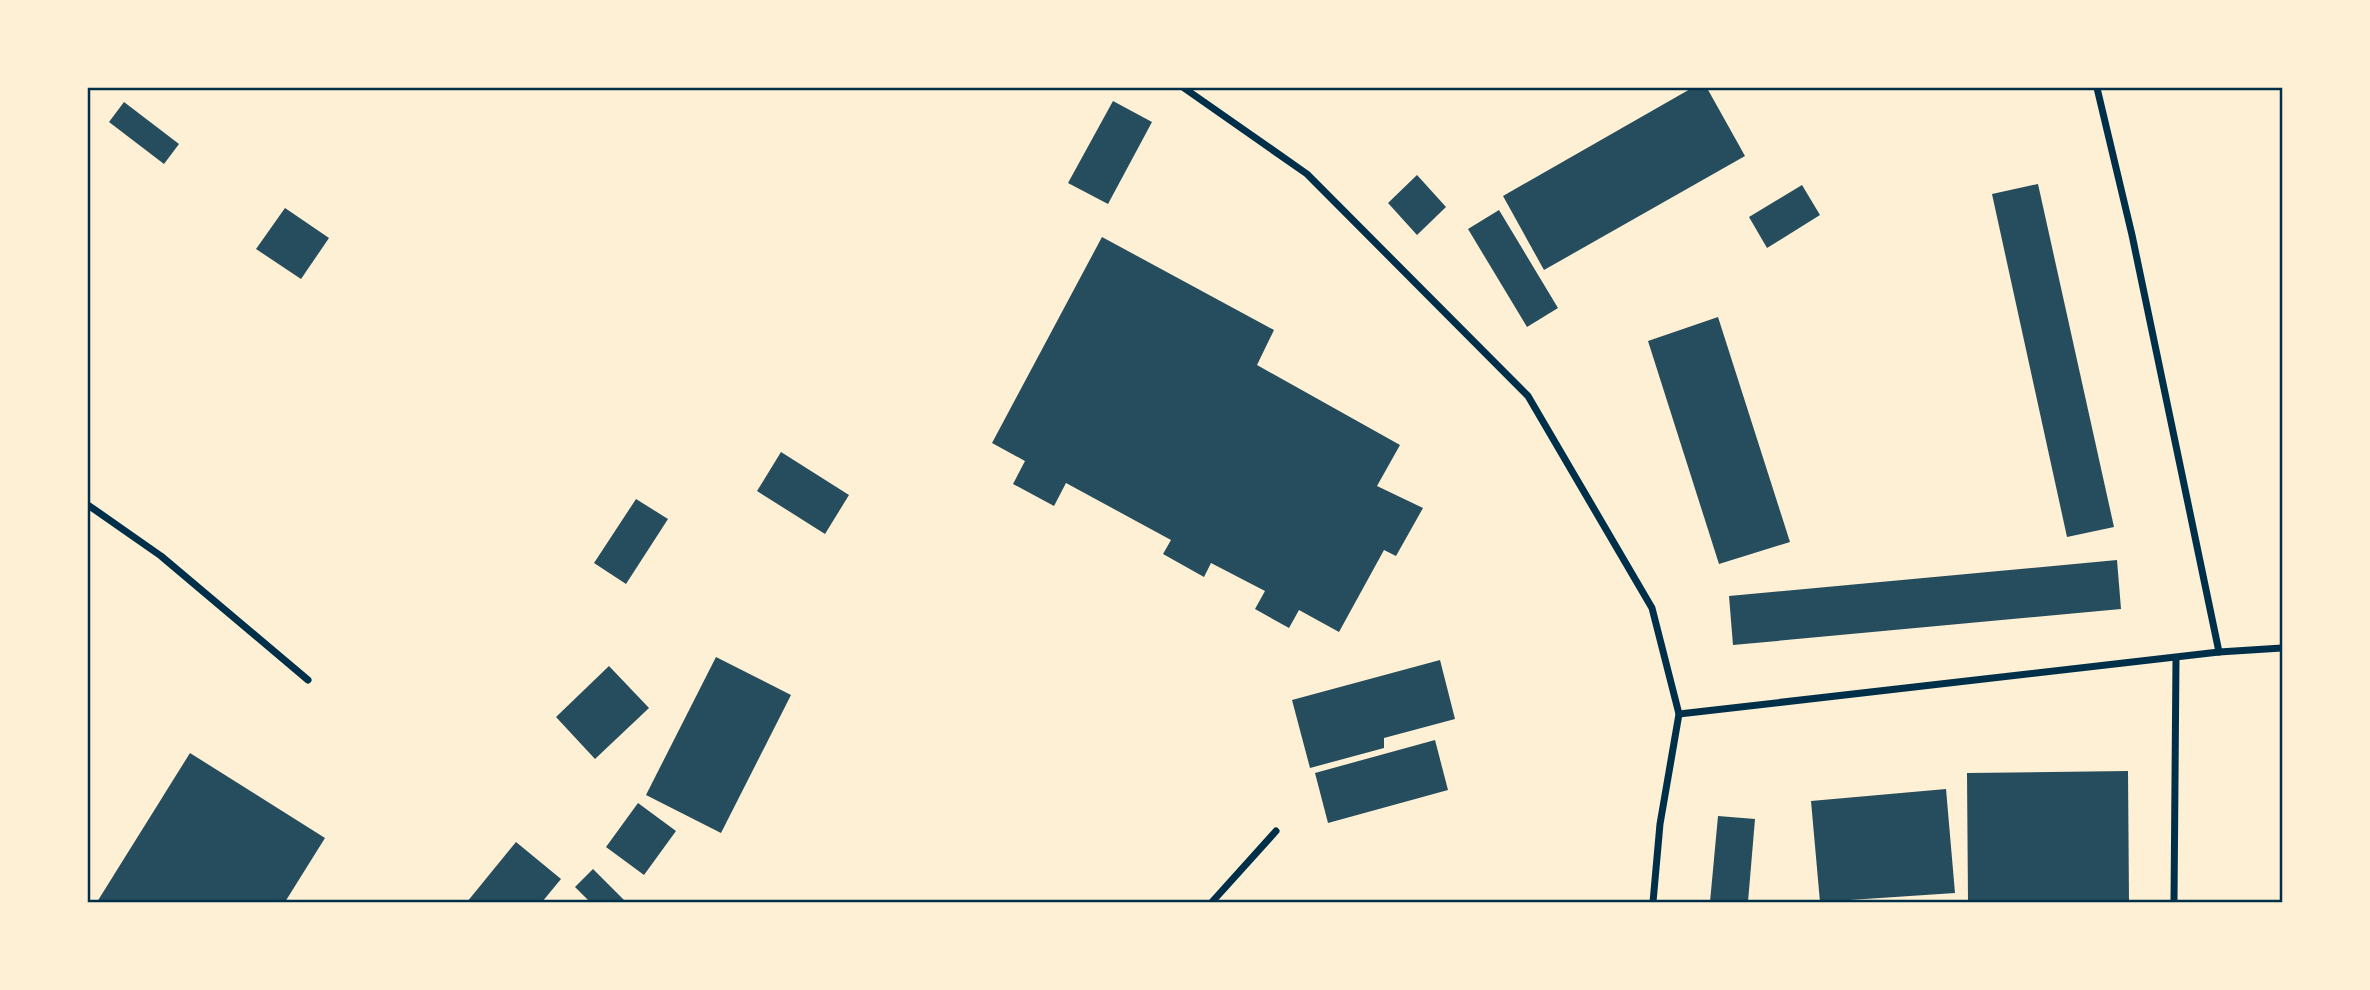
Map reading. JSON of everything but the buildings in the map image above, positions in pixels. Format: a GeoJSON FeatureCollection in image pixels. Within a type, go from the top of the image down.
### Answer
{"type":"FeatureCollection","features":[{"type":"Feature","properties":{"kind":"street"},"geometry":{"type":"LineString","coordinates":[[1184,88],[1307,174],[1528,396],[1652,608],[1679,715],[1660,824],[1653,902]]}},
{"type":"Feature","properties":{"kind":"street"},"geometry":{"type":"LineString","coordinates":[[2097,88],[2132,235],[2219,652]]}},
{"type":"Feature","properties":{"kind":"street"},"geometry":{"type":"LineString","coordinates":[[88,505],[161,556],[308,680]]}},
{"type":"Feature","properties":{"kind":"street"},"geometry":{"type":"LineString","coordinates":[[1679,715],[2219,652],[2283,649]]}},
{"type":"Feature","properties":{"kind":"street"},"geometry":{"type":"LineString","coordinates":[[2174,902],[2176,659]]}},
{"type":"Feature","properties":{"kind":"street"},"geometry":{"type":"LineString","coordinates":[[1212,902],[1276,831]]}}]}
